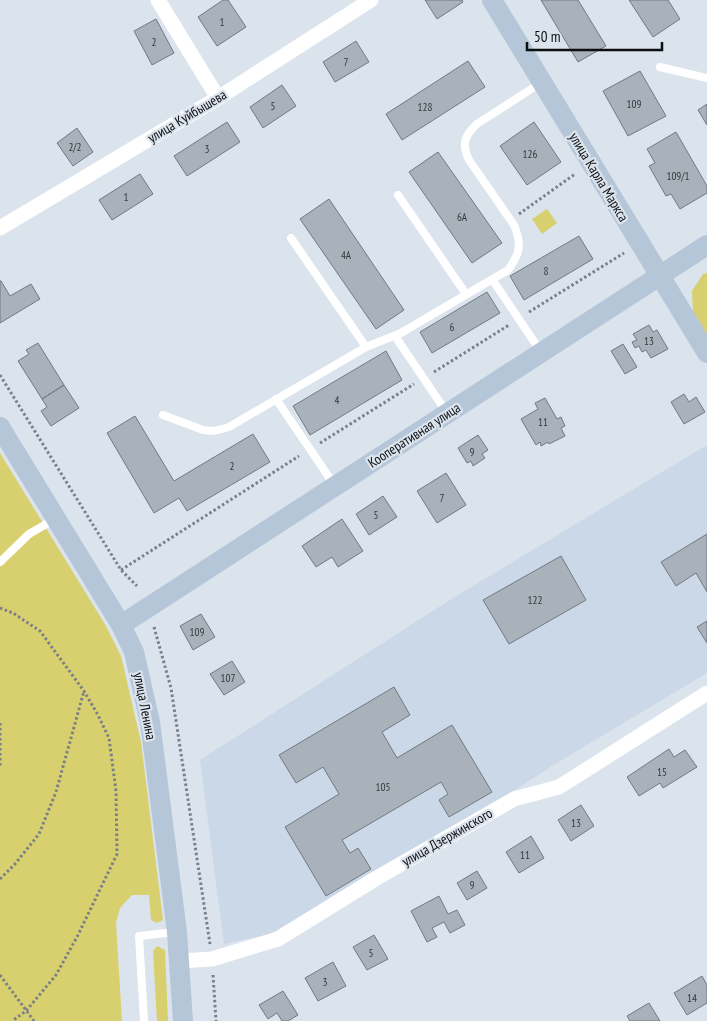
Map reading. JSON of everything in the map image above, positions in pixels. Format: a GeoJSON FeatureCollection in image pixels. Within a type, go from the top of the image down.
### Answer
{"type":"FeatureCollection","features":[{"type":"Feature","properties":{"kind":"street"},"geometry":{"type":"LineString","coordinates":[[158,0],[218,98]]}},
{"type":"Feature","properties":{"kind":"street","name":"улица Куйбышева"},"geometry":{"type":"LineString","coordinates":[[0,228],[218,98],[371,0]]}},
{"type":"Feature","properties":{"kind":"street","name":"улица Карла Маркса"},"geometry":{"type":"LineString","coordinates":[[492,0],[707,353]]}},
{"type":"Feature","properties":{"kind":"street","name":"Кооперативная улица"},"geometry":{"type":"LineString","coordinates":[[121,625],[707,245]]}},
{"type":"Feature","properties":{"kind":"street","name":"улица Ленина"},"geometry":{"type":"LineString","coordinates":[[0,427],[121,625],[134,652],[150,722],[177,932],[183,1021]]}},
{"type":"Feature","properties":{"kind":"street","name":"улица Дзержинского"},"geometry":{"type":"LineString","coordinates":[[180,961],[212,959],[278,939],[391,870],[514,799],[559,787],[707,693]]}},
{"type":"Feature","properties":{"kind":"lane"},"geometry":{"type":"LineString","coordinates":[[660,67],[707,78]]}},
{"type":"Feature","properties":{"kind":"lane"},"geometry":{"type":"LineString","coordinates":[[163,415],[203,430],[214,431],[229,427],[366,347],[395,336],[508,270],[517,255],[519,248],[518,237],[514,225],[469,160],[466,154],[465,139],[477,124],[542,82]]}},
{"type":"Feature","properties":{"kind":"lane"},"geometry":{"type":"LineString","coordinates":[[398,195],[466,294]]}},
{"type":"Feature","properties":{"kind":"lane"},"geometry":{"type":"LineString","coordinates":[[291,238],[366,347]]}},
{"type":"Feature","properties":{"kind":"lane"},"geometry":{"type":"LineString","coordinates":[[492,279],[541,352]]}},
{"type":"Feature","properties":{"kind":"lane"},"geometry":{"type":"LineString","coordinates":[[395,336],[448,413]]}},
{"type":"Feature","properties":{"kind":"lane"},"geometry":{"type":"LineString","coordinates":[[276,399],[336,487]]}},
{"type":"Feature","properties":{"kind":"lane"},"geometry":{"type":"LineString","coordinates":[[0,562],[29,534],[55,519]]}},
{"type":"Feature","properties":{"kind":"lane"},"geometry":{"type":"LineString","coordinates":[[144,1021],[139,936],[177,932]]}},
{"type":"Feature","properties":{"kind":"path"},"geometry":{"type":"LineString","coordinates":[[510,220],[576,174]]}},
{"type":"Feature","properties":{"kind":"path"},"geometry":{"type":"LineString","coordinates":[[121,570],[310,449],[624,253]]}},
{"type":"Feature","properties":{"kind":"path"},"geometry":{"type":"LineString","coordinates":[[0,375],[121,570],[137,586]]}},
{"type":"Feature","properties":{"kind":"path"},"geometry":{"type":"LineString","coordinates":[[0,608],[13,613],[40,631],[84,691],[109,738],[116,791],[117,854],[56,975],[26,1011],[12,1021]]}},
{"type":"Feature","properties":{"kind":"path"},"geometry":{"type":"LineString","coordinates":[[154,627],[171,688],[212,959],[216,1021]]}},
{"type":"Feature","properties":{"kind":"path"},"geometry":{"type":"LineString","coordinates":[[0,879],[15,864],[39,834],[56,792],[84,691]]}},
{"type":"Feature","properties":{"kind":"path"},"geometry":{"type":"LineString","coordinates":[[0,724],[0,766]]}},
{"type":"Feature","properties":{"kind":"path"},"geometry":{"type":"LineString","coordinates":[[0,975],[34,1021]]}},
{"type":"Feature","properties":{"kind":"shaded area"},"geometry":{"type":"Polygon","coordinates":[[[547,209],[557,223],[542,234],[532,219],[547,209]]]}},
{"type":"Feature","properties":{"kind":"shaded area"},"geometry":{"type":"Polygon","coordinates":[[[707,273],[707,337],[693,315],[692,291],[703,274],[707,273]]]}},
{"type":"Feature","properties":{"kind":"shaded area"},"geometry":{"type":"Polygon","coordinates":[[[707,445],[707,673],[507,795],[270,934],[224,944],[200,760],[453,598],[707,445]]]}},
{"type":"Feature","properties":{"kind":"shaded area"},"geometry":{"type":"Polygon","coordinates":[[[0,453],[106,626],[121,656],[141,742],[163,920],[157,923],[151,920],[149,895],[132,895],[120,908],[116,923],[122,1021],[0,1021],[0,453]]]}},
{"type":"Feature","properties":{"kind":"shaded area"},"geometry":{"type":"Polygon","coordinates":[[[157,946],[165,950],[168,1021],[157,1021],[153,951],[157,946]]]}},
{"type":"Feature","properties":{"kind":"building"},"geometry":{"type":"Polygon","coordinates":[[[223,0],[228,0],[246,27],[217,46],[198,17],[223,0]]]}},
{"type":"Feature","properties":{"kind":"building"},"geometry":{"type":"Polygon","coordinates":[[[425,0],[462,0],[463,2],[437,19],[425,0]]]}},
{"type":"Feature","properties":{"kind":"building"},"geometry":{"type":"Polygon","coordinates":[[[541,0],[578,0],[606,46],[578,62],[541,0]]]}},
{"type":"Feature","properties":{"kind":"building"},"geometry":{"type":"Polygon","coordinates":[[[629,0],[668,0],[680,19],[653,37],[629,0]]]}},
{"type":"Feature","properties":{"kind":"building"},"geometry":{"type":"Polygon","coordinates":[[[156,19],[174,53],[152,65],[134,31],[156,19]]]}},
{"type":"Feature","properties":{"kind":"building"},"geometry":{"type":"Polygon","coordinates":[[[356,41],[369,62],[335,82],[323,62],[356,41]]]}},
{"type":"Feature","properties":{"kind":"building"},"geometry":{"type":"Polygon","coordinates":[[[468,61],[485,87],[402,140],[386,114],[468,61]]]}},
{"type":"Feature","properties":{"kind":"building"},"geometry":{"type":"Polygon","coordinates":[[[640,71],[666,116],[628,136],[603,91],[640,71]]]}},
{"type":"Feature","properties":{"kind":"building"},"geometry":{"type":"Polygon","coordinates":[[[282,85],[296,106],[263,128],[250,107],[282,85]]]}},
{"type":"Feature","properties":{"kind":"building"},"geometry":{"type":"Polygon","coordinates":[[[707,104],[707,125],[698,110],[707,104]]]}},
{"type":"Feature","properties":{"kind":"building"},"geometry":{"type":"Polygon","coordinates":[[[227,122],[240,142],[187,176],[174,156],[227,122]]]}},
{"type":"Feature","properties":{"kind":"building"},"geometry":{"type":"Polygon","coordinates":[[[534,122],[561,162],[527,185],[500,146],[534,122]]]}},
{"type":"Feature","properties":{"kind":"building"},"geometry":{"type":"Polygon","coordinates":[[[77,128],[93,152],[73,166],[57,143],[77,128]]]}},
{"type":"Feature","properties":{"kind":"building"},"geometry":{"type":"Polygon","coordinates":[[[676,132],[707,186],[707,193],[680,209],[671,194],[666,196],[649,166],[655,163],[647,149],[676,132]]]}},
{"type":"Feature","properties":{"kind":"building"},"geometry":{"type":"Polygon","coordinates":[[[438,152],[502,243],[472,263],[409,172],[438,152]]]}},
{"type":"Feature","properties":{"kind":"building"},"geometry":{"type":"Polygon","coordinates":[[[140,174],[153,194],[112,220],[99,200],[140,174]]]}},
{"type":"Feature","properties":{"kind":"building"},"geometry":{"type":"Polygon","coordinates":[[[329,199],[404,310],[376,329],[300,219],[329,199]]]}},
{"type":"Feature","properties":{"kind":"building"},"geometry":{"type":"Polygon","coordinates":[[[579,236],[593,259],[524,300],[510,276],[579,236]]]}},
{"type":"Feature","properties":{"kind":"building"},"geometry":{"type":"Polygon","coordinates":[[[0,281],[10,296],[31,284],[40,299],[0,323],[0,281]]]}},
{"type":"Feature","properties":{"kind":"building"},"geometry":{"type":"Polygon","coordinates":[[[487,292],[500,313],[432,353],[420,332],[487,292]]]}},
{"type":"Feature","properties":{"kind":"building"},"geometry":{"type":"Polygon","coordinates":[[[649,325],[653,332],[657,330],[668,349],[651,358],[646,350],[642,352],[639,346],[635,348],[632,342],[637,340],[633,334],[649,325]]]}},
{"type":"Feature","properties":{"kind":"building"},"geometry":{"type":"Polygon","coordinates":[[[38,343],[64,385],[42,399],[18,361],[29,354],[26,350],[38,343]]]}},
{"type":"Feature","properties":{"kind":"building"},"geometry":{"type":"Polygon","coordinates":[[[623,344],[637,367],[625,374],[611,351],[623,344]]]}},
{"type":"Feature","properties":{"kind":"building"},"geometry":{"type":"Polygon","coordinates":[[[386,351],[402,380],[310,435],[293,406],[386,351]]]}},
{"type":"Feature","properties":{"kind":"building"},"geometry":{"type":"Polygon","coordinates":[[[64,385],[79,408],[51,426],[41,411],[47,407],[42,399],[64,385]]]}},
{"type":"Feature","properties":{"kind":"building"},"geometry":{"type":"Polygon","coordinates":[[[684,394],[689,402],[696,397],[705,412],[684,424],[671,402],[684,394]]]}},
{"type":"Feature","properties":{"kind":"building"},"geometry":{"type":"Polygon","coordinates":[[[545,398],[557,419],[561,417],[565,426],[561,428],[565,436],[541,446],[540,442],[536,445],[521,419],[538,409],[535,403],[545,398]]]}},
{"type":"Feature","properties":{"kind":"building"},"geometry":{"type":"Polygon","coordinates":[[[135,416],[174,481],[253,434],[270,462],[187,511],[179,498],[154,513],[107,433],[135,416]]]}},
{"type":"Feature","properties":{"kind":"building"},"geometry":{"type":"Polygon","coordinates":[[[478,435],[488,450],[482,454],[485,458],[473,466],[471,461],[467,463],[458,448],[478,435]]]}},
{"type":"Feature","properties":{"kind":"building"},"geometry":{"type":"Polygon","coordinates":[[[446,473],[466,505],[437,523],[417,491],[446,473]]]}},
{"type":"Feature","properties":{"kind":"building"},"geometry":{"type":"Polygon","coordinates":[[[383,496],[397,517],[369,535],[356,514],[383,496]]]}},
{"type":"Feature","properties":{"kind":"building"},"geometry":{"type":"Polygon","coordinates":[[[342,519],[363,551],[338,567],[332,557],[316,567],[302,546],[342,519]]]}},
{"type":"Feature","properties":{"kind":"building"},"geometry":{"type":"Polygon","coordinates":[[[707,534],[707,592],[696,573],[676,586],[661,562],[707,534]]]}},
{"type":"Feature","properties":{"kind":"building"},"geometry":{"type":"Polygon","coordinates":[[[561,556],[586,600],[509,644],[483,600],[561,556]]]}},
{"type":"Feature","properties":{"kind":"building"},"geometry":{"type":"Polygon","coordinates":[[[201,614],[215,637],[193,650],[180,626],[201,614]]]}},
{"type":"Feature","properties":{"kind":"building"},"geometry":{"type":"Polygon","coordinates":[[[707,621],[707,643],[697,627],[707,621]]]}},
{"type":"Feature","properties":{"kind":"building"},"geometry":{"type":"Polygon","coordinates":[[[232,661],[245,682],[224,695],[210,674],[232,661]]]}},
{"type":"Feature","properties":{"kind":"building"},"geometry":{"type":"Polygon","coordinates":[[[394,687],[410,715],[382,732],[397,758],[452,725],[492,792],[449,817],[439,800],[448,794],[441,782],[342,840],[350,853],[358,848],[371,869],[326,896],[285,827],[339,794],[323,767],[296,783],[279,755],[394,687]]]}},
{"type":"Feature","properties":{"kind":"building"},"geometry":{"type":"Polygon","coordinates":[[[669,749],[674,757],[685,750],[697,767],[663,788],[660,783],[639,796],[627,777],[669,749]]]}},
{"type":"Feature","properties":{"kind":"building"},"geometry":{"type":"Polygon","coordinates":[[[581,805],[594,826],[571,841],[558,820],[581,805]]]}},
{"type":"Feature","properties":{"kind":"building"},"geometry":{"type":"Polygon","coordinates":[[[531,836],[544,858],[519,873],[506,852],[531,836]]]}},
{"type":"Feature","properties":{"kind":"building"},"geometry":{"type":"Polygon","coordinates":[[[477,871],[487,888],[467,900],[457,883],[477,871]]]}},
{"type":"Feature","properties":{"kind":"building"},"geometry":{"type":"Polygon","coordinates":[[[439,896],[448,914],[457,910],[465,925],[450,933],[444,922],[432,928],[437,937],[427,942],[411,911],[439,896]]]}},
{"type":"Feature","properties":{"kind":"building"},"geometry":{"type":"Polygon","coordinates":[[[374,935],[388,959],[367,970],[353,947],[374,935]]]}},
{"type":"Feature","properties":{"kind":"building"},"geometry":{"type":"Polygon","coordinates":[[[333,962],[346,986],[318,1001],[305,978],[333,962]]]}},
{"type":"Feature","properties":{"kind":"building"},"geometry":{"type":"Polygon","coordinates":[[[702,976],[707,985],[707,1003],[687,1015],[674,993],[702,976]]]}},
{"type":"Feature","properties":{"kind":"building"},"geometry":{"type":"Polygon","coordinates":[[[283,991],[298,1015],[288,1021],[282,1021],[277,1013],[268,1019],[259,1005],[283,991]]]}},
{"type":"Feature","properties":{"kind":"building"},"geometry":{"type":"Polygon","coordinates":[[[649,1003],[660,1021],[630,1021],[627,1016],[649,1003]]]}}]}
